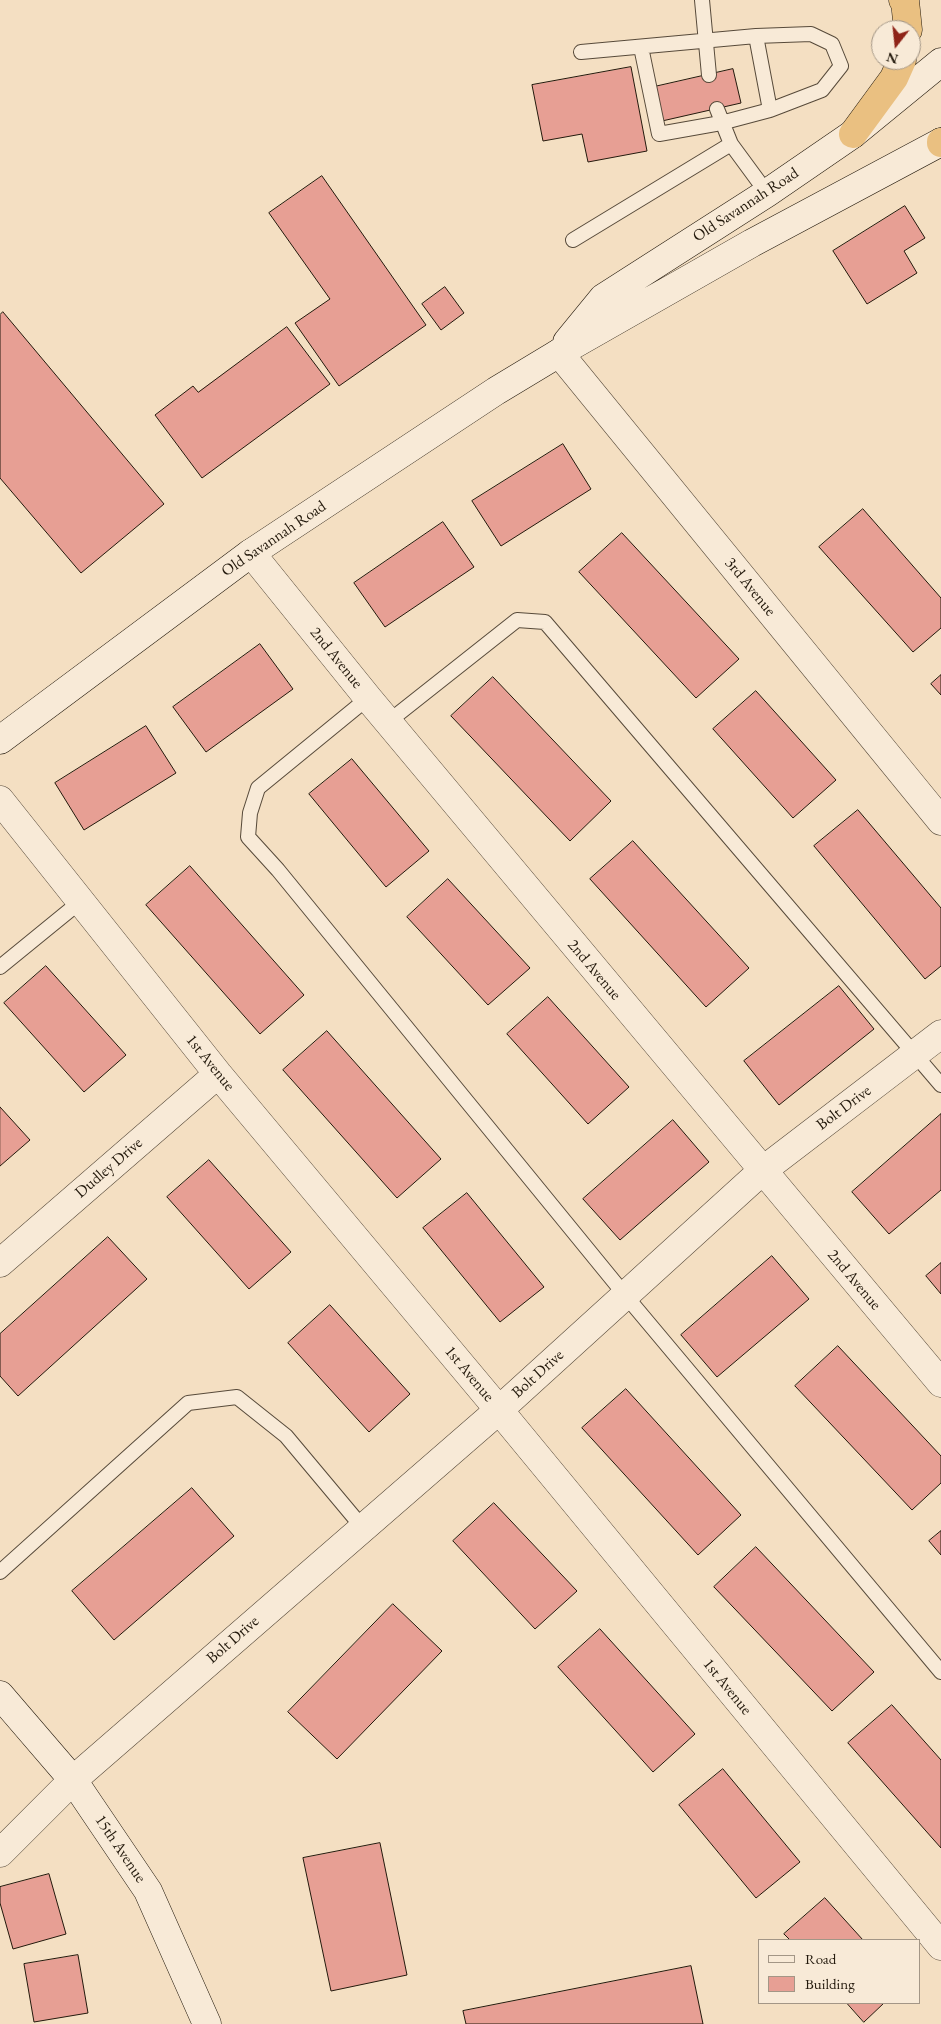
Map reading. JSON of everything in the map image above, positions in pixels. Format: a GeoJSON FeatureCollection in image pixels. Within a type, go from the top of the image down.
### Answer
{"type":"FeatureCollection","features":[{"type":"Feature","properties":{"kind":"highway"},"geometry":{"type":"LineString","coordinates":[[904,0],[907,20]]}},
{"type":"Feature","properties":{"kind":"highway"},"geometry":{"type":"LineString","coordinates":[[853,134],[894,78],[898,70]]}},
{"type":"Feature","properties":{"kind":"street","name":"Old Savannah Road"},"geometry":{"type":"LineString","coordinates":[[559,353],[603,298],[767,193],[853,134],[941,62]]}},
{"type":"Feature","properties":{"kind":"street","name":"Old Savannah Road"},"geometry":{"type":"LineString","coordinates":[[0,740],[251,553],[496,392],[559,353],[752,243],[941,142]]}},
{"type":"Feature","properties":{"kind":"street","name":"3rd Avenue"},"geometry":{"type":"LineString","coordinates":[[559,353],[941,821]]}},
{"type":"Feature","properties":{"kind":"street","name":"2nd Avenue"},"geometry":{"type":"LineString","coordinates":[[251,553],[368,698],[941,1384]]}},
{"type":"Feature","properties":{"kind":"street","name":"1st Avenue"},"geometry":{"type":"LineString","coordinates":[[0,800],[218,1074],[499,1410],[941,1946]]}},
{"type":"Feature","properties":{"kind":"street","name":"Bolt Drive"},"geometry":{"type":"LineString","coordinates":[[0,1853],[73,1780],[499,1410],[762,1171],[941,1034]]}},
{"type":"Feature","properties":{"kind":"street","name":"Dudley Drive"},"geometry":{"type":"LineString","coordinates":[[0,1263],[218,1074]]}},
{"type":"Feature","properties":{"kind":"street","name":"15th Avenue"},"geometry":{"type":"LineString","coordinates":[[0,1695],[73,1780],[148,1891],[207,2024]]}},
{"type":"Feature","properties":{"kind":"lane"},"geometry":{"type":"LineString","coordinates":[[702,0],[704,42],[709,75]]}},
{"type":"Feature","properties":{"kind":"lane"},"geometry":{"type":"LineString","coordinates":[[581,52],[756,36],[811,34],[832,44],[841,66],[822,90],[770,110],[721,123],[659,134],[641,47]]}},
{"type":"Feature","properties":{"kind":"lane"},"geometry":{"type":"LineString","coordinates":[[756,36],[770,110]]}},
{"type":"Feature","properties":{"kind":"lane"},"geometry":{"type":"LineString","coordinates":[[717,109],[731,144],[767,193]]}},
{"type":"Feature","properties":{"kind":"lane"},"geometry":{"type":"LineString","coordinates":[[572,240],[731,144]]}},
{"type":"Feature","properties":{"kind":"lane"},"geometry":{"type":"LineString","coordinates":[[388,722],[517,620],[546,622],[941,1085]]}},
{"type":"Feature","properties":{"kind":"lane"},"geometry":{"type":"LineString","coordinates":[[368,698],[258,788],[250,813],[248,837],[278,870],[626,1295],[941,1672]]}},
{"type":"Feature","properties":{"kind":"lane"},"geometry":{"type":"LineString","coordinates":[[0,967],[81,901]]}},
{"type":"Feature","properties":{"kind":"lane"},"geometry":{"type":"LineString","coordinates":[[0,1572],[188,1403],[227,1398],[236,1397],[286,1436],[362,1528]]}},
{"type":"Feature","properties":{"kind":"building"},"geometry":{"type":"Polygon","coordinates":[[[631,67],[647,151],[588,162],[582,134],[543,141],[532,85],[631,67]]]}},
{"type":"Feature","properties":{"kind":"building"},"geometry":{"type":"Polygon","coordinates":[[[733,69],[741,103],[662,121],[654,87],[733,69]]]}},
{"type":"Feature","properties":{"kind":"building"},"geometry":{"type":"Polygon","coordinates":[[[322,176],[426,325],[339,386],[295,323],[330,299],[269,213],[322,176]]]}},
{"type":"Feature","properties":{"kind":"building"},"geometry":{"type":"Polygon","coordinates":[[[905,206],[925,238],[904,251],[917,273],[867,304],[833,251],[905,206]]]}},
{"type":"Feature","properties":{"kind":"building"},"geometry":{"type":"Polygon","coordinates":[[[445,287],[464,313],[441,330],[422,304],[445,287]]]}},
{"type":"Feature","properties":{"kind":"building"},"geometry":{"type":"Polygon","coordinates":[[[3,312],[164,504],[81,573],[0,478],[0,315],[3,312]]]}},
{"type":"Feature","properties":{"kind":"building"},"geometry":{"type":"Polygon","coordinates":[[[287,327],[330,384],[202,478],[155,415],[193,386],[198,392],[287,327]]]}},
{"type":"Feature","properties":{"kind":"building"},"geometry":{"type":"Polygon","coordinates":[[[563,444],[591,489],[501,546],[472,501],[563,444]]]}},
{"type":"Feature","properties":{"kind":"building"},"geometry":{"type":"Polygon","coordinates":[[[863,509],[941,598],[941,628],[913,652],[819,547],[863,509]]]}},
{"type":"Feature","properties":{"kind":"building"},"geometry":{"type":"Polygon","coordinates":[[[443,522],[474,567],[385,627],[354,583],[443,522]]]}},
{"type":"Feature","properties":{"kind":"building"},"geometry":{"type":"Polygon","coordinates":[[[622,533],[739,659],[696,698],[579,572],[622,533]]]}},
{"type":"Feature","properties":{"kind":"building"},"geometry":{"type":"Polygon","coordinates":[[[260,644],[293,689],[206,752],[173,707],[260,644]]]}},
{"type":"Feature","properties":{"kind":"building"},"geometry":{"type":"Polygon","coordinates":[[[941,675],[941,695],[931,684],[941,675]]]}},
{"type":"Feature","properties":{"kind":"building"},"geometry":{"type":"Polygon","coordinates":[[[493,677],[611,801],[570,841],[451,716],[493,677]]]}},
{"type":"Feature","properties":{"kind":"building"},"geometry":{"type":"Polygon","coordinates":[[[756,691],[836,780],[793,818],[713,729],[756,691]]]}},
{"type":"Feature","properties":{"kind":"building"},"geometry":{"type":"Polygon","coordinates":[[[146,726],[176,773],[84,830],[55,783],[146,726]]]}},
{"type":"Feature","properties":{"kind":"building"},"geometry":{"type":"Polygon","coordinates":[[[352,759],[429,851],[386,887],[309,794],[352,759]]]}},
{"type":"Feature","properties":{"kind":"building"},"geometry":{"type":"Polygon","coordinates":[[[858,810],[941,908],[941,966],[925,979],[814,846],[858,810]]]}},
{"type":"Feature","properties":{"kind":"building"},"geometry":{"type":"Polygon","coordinates":[[[633,841],[749,968],[706,1007],[590,879],[633,841]]]}},
{"type":"Feature","properties":{"kind":"building"},"geometry":{"type":"Polygon","coordinates":[[[190,866],[304,995],[260,1034],[146,905],[190,866]]]}},
{"type":"Feature","properties":{"kind":"building"},"geometry":{"type":"Polygon","coordinates":[[[448,879],[530,968],[488,1005],[407,917],[448,879]]]}},
{"type":"Feature","properties":{"kind":"building"},"geometry":{"type":"Polygon","coordinates":[[[46,966],[126,1055],[84,1092],[4,1003],[46,966]]]}},
{"type":"Feature","properties":{"kind":"building"},"geometry":{"type":"Polygon","coordinates":[[[839,986],[874,1029],[779,1105],[744,1061],[839,986]]]}},
{"type":"Feature","properties":{"kind":"building"},"geometry":{"type":"Polygon","coordinates":[[[548,997],[629,1087],[588,1124],[507,1034],[548,997]]]}},
{"type":"Feature","properties":{"kind":"building"},"geometry":{"type":"Polygon","coordinates":[[[327,1031],[441,1159],[397,1198],[283,1070],[327,1031]]]}},
{"type":"Feature","properties":{"kind":"building"},"geometry":{"type":"Polygon","coordinates":[[[0,1107],[30,1140],[0,1166],[0,1107]]]}},
{"type":"Feature","properties":{"kind":"building"},"geometry":{"type":"Polygon","coordinates":[[[941,1114],[941,1190],[889,1234],[852,1192],[941,1114]]]}},
{"type":"Feature","properties":{"kind":"building"},"geometry":{"type":"Polygon","coordinates":[[[673,1120],[709,1162],[620,1240],[583,1199],[673,1120]]]}},
{"type":"Feature","properties":{"kind":"building"},"geometry":{"type":"Polygon","coordinates":[[[209,1160],[291,1252],[249,1289],[167,1197],[209,1160]]]}},
{"type":"Feature","properties":{"kind":"building"},"geometry":{"type":"Polygon","coordinates":[[[467,1193],[544,1287],[500,1322],[423,1228],[467,1193]]]}},
{"type":"Feature","properties":{"kind":"building"},"geometry":{"type":"Polygon","coordinates":[[[108,1237],[147,1279],[18,1396],[0,1376],[0,1334],[108,1237]]]}},
{"type":"Feature","properties":{"kind":"building"},"geometry":{"type":"Polygon","coordinates":[[[772,1256],[809,1299],[717,1377],[681,1335],[772,1256]]]}},
{"type":"Feature","properties":{"kind":"building"},"geometry":{"type":"Polygon","coordinates":[[[941,1263],[941,1294],[926,1276],[941,1263]]]}},
{"type":"Feature","properties":{"kind":"building"},"geometry":{"type":"Polygon","coordinates":[[[330,1305],[410,1394],[369,1432],[288,1343],[330,1305]]]}},
{"type":"Feature","properties":{"kind":"building"},"geometry":{"type":"Polygon","coordinates":[[[838,1346],[941,1456],[941,1483],[912,1510],[795,1386],[838,1346]]]}},
{"type":"Feature","properties":{"kind":"building"},"geometry":{"type":"Polygon","coordinates":[[[626,1389],[741,1515],[698,1555],[582,1428],[626,1389]]]}},
{"type":"Feature","properties":{"kind":"building"},"geometry":{"type":"Polygon","coordinates":[[[192,1488],[234,1536],[114,1640],[72,1591],[192,1488]]]}},
{"type":"Feature","properties":{"kind":"building"},"geometry":{"type":"Polygon","coordinates":[[[494,1503],[577,1591],[535,1629],[453,1541],[494,1503]]]}},
{"type":"Feature","properties":{"kind":"building"},"geometry":{"type":"Polygon","coordinates":[[[941,1531],[941,1555],[929,1541],[941,1531]]]}},
{"type":"Feature","properties":{"kind":"building"},"geometry":{"type":"Polygon","coordinates":[[[756,1547],[874,1672],[832,1711],[714,1587],[756,1547]]]}},
{"type":"Feature","properties":{"kind":"building"},"geometry":{"type":"Polygon","coordinates":[[[393,1604],[442,1651],[337,1759],[288,1712],[393,1604]]]}},
{"type":"Feature","properties":{"kind":"building"},"geometry":{"type":"Polygon","coordinates":[[[600,1629],[695,1734],[653,1772],[558,1667],[600,1629]]]}},
{"type":"Feature","properties":{"kind":"building"},"geometry":{"type":"Polygon","coordinates":[[[892,1705],[941,1760],[941,1848],[848,1743],[892,1705]]]}},
{"type":"Feature","properties":{"kind":"building"},"geometry":{"type":"Polygon","coordinates":[[[723,1769],[800,1862],[756,1898],[679,1805],[723,1769]]]}},
{"type":"Feature","properties":{"kind":"building"},"geometry":{"type":"Polygon","coordinates":[[[380,1843],[407,1975],[331,1991],[303,1858],[380,1843]]]}},
{"type":"Feature","properties":{"kind":"building"},"geometry":{"type":"Polygon","coordinates":[[[49,1874],[66,1934],[13,1949],[0,1903],[0,1887],[49,1874]]]}},
{"type":"Feature","properties":{"kind":"building"},"geometry":{"type":"Polygon","coordinates":[[[825,1898],[862,1939],[789,1939],[784,1934],[825,1898]]]}},
{"type":"Feature","properties":{"kind":"building"},"geometry":{"type":"Polygon","coordinates":[[[78,1955],[88,2013],[34,2022],[24,1964],[78,1955]]]}},
{"type":"Feature","properties":{"kind":"building"},"geometry":{"type":"Polygon","coordinates":[[[691,1966],[703,2024],[466,2024],[463,2011],[691,1966]]]}},
{"type":"Feature","properties":{"kind":"building"},"geometry":{"type":"Polygon","coordinates":[[[848,2004],[883,2004],[864,2022],[848,2004]]]}}]}
